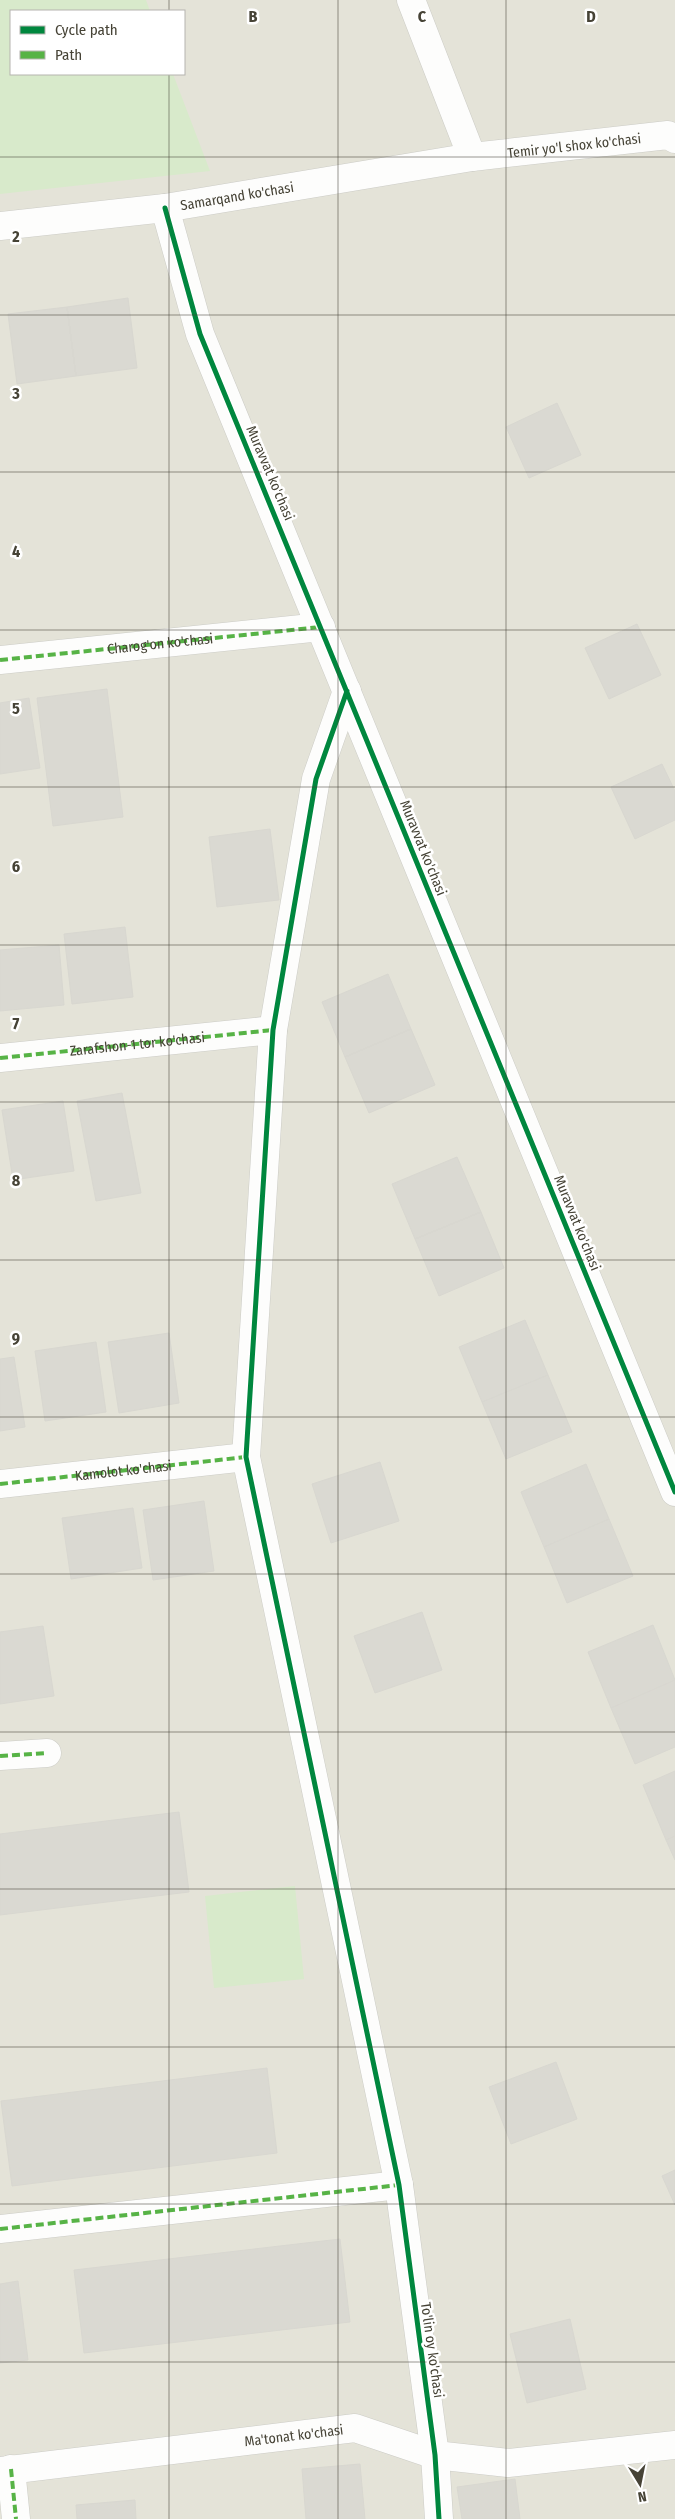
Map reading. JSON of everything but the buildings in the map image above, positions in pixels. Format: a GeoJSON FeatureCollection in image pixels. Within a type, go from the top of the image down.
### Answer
{"type":"FeatureCollection","features":[{"type":"Feature","properties":{"kind":"street"},"geometry":{"type":"LineString","coordinates":[[412,0],[472,157]]}},
{"type":"Feature","properties":{"kind":"street","name":"Temir yo'l shox ko'chasi"},"geometry":{"type":"LineString","coordinates":[[472,157],[668,135],[675,139]]}},
{"type":"Feature","properties":{"kind":"street","name":"Samarqand ko'chasi"},"geometry":{"type":"LineString","coordinates":[[0,226],[164,208],[472,157]]}},
{"type":"Feature","properties":{"kind":"street","name":"Muravvat ko'chasi"},"geometry":{"type":"LineString","coordinates":[[164,208],[200,334],[675,1492]]}},
{"type":"Feature","properties":{"kind":"street","name":"Charog'on ko'chasi"},"geometry":{"type":"LineString","coordinates":[[0,660],[321,626]]}},
{"type":"Feature","properties":{"kind":"street","name":"To'lin oy ko'chasi"},"geometry":{"type":"LineString","coordinates":[[346,691],[316,779],[273,1030],[246,1457],[399,2185],[435,2455],[439,2519]]}},
{"type":"Feature","properties":{"kind":"street","name":"Zarafshon-1 tor ko'chasi"},"geometry":{"type":"LineString","coordinates":[[0,1058],[273,1030]]}},
{"type":"Feature","properties":{"kind":"street","name":"Kamolot ko'chasi"},"geometry":{"type":"LineString","coordinates":[[0,1484],[246,1457]]}},
{"type":"Feature","properties":{"kind":"street"},"geometry":{"type":"LineString","coordinates":[[0,1756],[47,1753]]}},
{"type":"Feature","properties":{"kind":"street"},"geometry":{"type":"LineString","coordinates":[[0,2230],[399,2185]]}},
{"type":"Feature","properties":{"kind":"street","name":"Ma'tonat ko'chasi"},"geometry":{"type":"LineString","coordinates":[[5,2470],[355,2428],[435,2455],[508,2463],[675,2445]]}},
{"type":"Feature","properties":{"kind":"street"},"geometry":{"type":"LineString","coordinates":[[5,2470],[16,2519]]}},
{"type":"Feature","properties":{"kind":"shaded area"},"geometry":{"type":"Polygon","coordinates":[[[0,0],[675,0],[675,2519],[0,2519],[0,0]]]}},
{"type":"Feature","properties":{"kind":"green space"},"geometry":{"type":"Polygon","coordinates":[[[0,0],[146,0],[150,10],[10,10],[10,75],[173,75],[210,171],[0,194],[0,0]]]}},
{"type":"Feature","properties":{"kind":"green space"},"geometry":{"type":"Polygon","coordinates":[[[295,1886],[304,1979],[214,1988],[205,1896],[295,1886]]]}},
{"type":"Feature","properties":{"kind":"marked path"},"geometry":{"type":"LineString","coordinates":[[0,660],[321,627]]}},
{"type":"Feature","properties":{"kind":"marked path"},"geometry":{"type":"LineString","coordinates":[[0,1058],[273,1030]]}},
{"type":"Feature","properties":{"kind":"marked path"},"geometry":{"type":"LineString","coordinates":[[0,1484],[246,1457]]}},
{"type":"Feature","properties":{"kind":"marked path"},"geometry":{"type":"LineString","coordinates":[[0,1756],[47,1753]]}},
{"type":"Feature","properties":{"kind":"marked path"},"geometry":{"type":"LineString","coordinates":[[0,2229],[399,2185]]}},
{"type":"Feature","properties":{"kind":"marked path"},"geometry":{"type":"LineString","coordinates":[[11,2469],[16,2519]]}},
{"type":"Feature","properties":{"kind":"cycle path"},"geometry":{"type":"LineString","coordinates":[[165,208],[200,334],[675,1492]]}},
{"type":"Feature","properties":{"kind":"cycle path"},"geometry":{"type":"LineString","coordinates":[[347,691],[316,779],[273,1030],[246,1457],[399,2185],[435,2455],[439,2519]]}}]}
